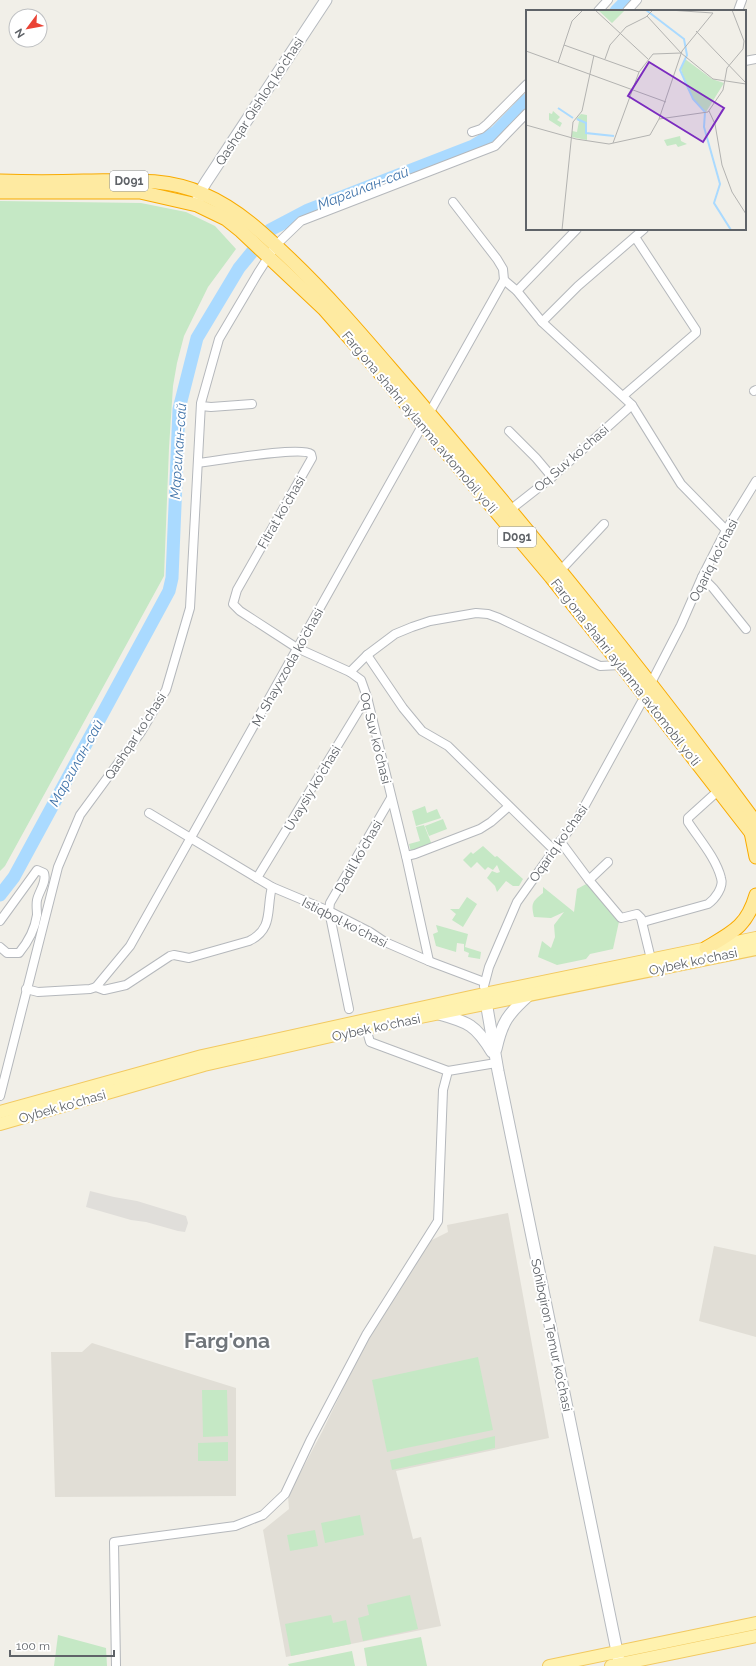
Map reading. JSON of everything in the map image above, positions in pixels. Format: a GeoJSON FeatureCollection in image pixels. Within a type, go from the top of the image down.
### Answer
{"type":"FeatureCollection","features":[{"type":"Feature","properties":{"kind":"highway","name":"Fargʻona shahri aylanma avtomobil yoʻli"},"geometry":{"type":"LineString","coordinates":[[0,182],[142,181],[171,185],[200,192],[231,208],[245,226],[332,301],[719,790],[754,831]]}},
{"type":"Feature","properties":{"kind":"highway","name":"Fargʻona shahri aylanma avtomobil yoʻli"},"geometry":{"type":"LineString","coordinates":[[0,192],[140,192],[197,205],[226,219],[245,226]]}},
{"type":"Feature","properties":{"kind":"highway","name":"Fargʻona shahri aylanma avtomobil yoʻli"},"geometry":{"type":"LineString","coordinates":[[426,418],[510,510],[651,683],[754,831]]}},
{"type":"Feature","properties":{"kind":"highway"},"geometry":{"type":"LineString","coordinates":[[754,831],[756,857]]}},
{"type":"Feature","properties":{"kind":"highway"},"geometry":{"type":"LineString","coordinates":[[706,948],[733,932],[746,920],[752,909],[756,895]]}},
{"type":"Feature","properties":{"kind":"main road","name":"Qashqar Qishloq koʻchasi"},"geometry":{"type":"LineString","coordinates":[[197,205],[200,192],[235,136],[326,0]]}},
{"type":"Feature","properties":{"kind":"main road","name":"Oybek ko‘chasi"},"geometry":{"type":"LineString","coordinates":[[0,1112],[202,1056],[485,993],[756,938]]}},
{"type":"Feature","properties":{"kind":"main road","name":"Oybek ko‘chasi"},"geometry":{"type":"LineString","coordinates":[[0,1124],[204,1065],[366,1028],[439,1014],[485,993],[528,996],[756,949]]}},
{"type":"Feature","properties":{"kind":"main road","name":"Sohibqiron Temur koʻchasi"},"geometry":{"type":"LineString","coordinates":[[485,993],[496,1059],[617,1652],[617,1665]]}},
{"type":"Feature","properties":{"kind":"main road"},"geometry":{"type":"LineString","coordinates":[[496,1059],[503,1024],[510,1013],[528,996]]}},
{"type":"Feature","properties":{"kind":"main road"},"geometry":{"type":"LineString","coordinates":[[439,1014],[463,1021],[474,1027],[485,1039],[496,1059]]}},
{"type":"Feature","properties":{"kind":"main road"},"geometry":{"type":"LineString","coordinates":[[549,1666],[756,1624]]}},
{"type":"Feature","properties":{"kind":"main road"},"geometry":{"type":"LineString","coordinates":[[617,1665],[756,1636]]}},
{"type":"Feature","properties":{"kind":"street"},"geometry":{"type":"LineString","coordinates":[[599,10],[608,0]]}},
{"type":"Feature","properties":{"kind":"street"},"geometry":{"type":"LineString","coordinates":[[628,10],[637,0]]}},
{"type":"Feature","properties":{"kind":"street"},"geometry":{"type":"LineString","coordinates":[[738,10],[742,0]]}},
{"type":"Feature","properties":{"kind":"street"},"geometry":{"type":"LineString","coordinates":[[746,61],[756,59]]}},
{"type":"Feature","properties":{"kind":"street"},"geometry":{"type":"LineString","coordinates":[[472,132],[481,129],[487,124],[526,85]]}},
{"type":"Feature","properties":{"kind":"street","name":"Qashqar koʻchasi"},"geometry":{"type":"LineString","coordinates":[[0,1096],[26,989],[41,915],[58,867],[80,815],[141,732],[166,690],[190,608],[201,406],[219,339],[270,248],[301,221],[495,146],[526,114]]}},
{"type":"Feature","properties":{"kind":"street"},"geometry":{"type":"LineString","coordinates":[[453,202],[497,259],[503,269],[504,280],[517,291],[542,322],[632,405],[681,484],[726,530]]}},
{"type":"Feature","properties":{"kind":"street"},"geometry":{"type":"LineString","coordinates":[[517,291],[576,230]]}},
{"type":"Feature","properties":{"kind":"street"},"geometry":{"type":"LineString","coordinates":[[542,322],[578,286],[643,230]]}},
{"type":"Feature","properties":{"kind":"street"},"geometry":{"type":"LineString","coordinates":[[623,396],[696,333],[696,330],[635,237]]}},
{"type":"Feature","properties":{"kind":"street","name":"M. Shayxzoda koʻchasi"},"geometry":{"type":"LineString","coordinates":[[96,987],[130,946],[504,280]]}},
{"type":"Feature","properties":{"kind":"street"},"geometry":{"type":"LineString","coordinates":[[201,406],[211,407],[252,404]]}},
{"type":"Feature","properties":{"kind":"street","name":"Oq Suv koʻchasi"},"geometry":{"type":"LineString","coordinates":[[510,510],[552,477],[632,405]]}},
{"type":"Feature","properties":{"kind":"street"},"geometry":{"type":"LineString","coordinates":[[509,431],[536,458],[552,477]]}},
{"type":"Feature","properties":{"kind":"street","name":"Fitrat koʻchasi"},"geometry":{"type":"LineString","coordinates":[[198,463],[286,452],[308,451],[311,454],[312,458],[237,590],[234,599],[235,607],[240,611],[298,648]]}},
{"type":"Feature","properties":{"kind":"street","name":"Oqariq ko'chasi"},"geometry":{"type":"LineString","coordinates":[[651,683],[681,625],[702,577],[726,530],[755,484]]}},
{"type":"Feature","properties":{"kind":"street"},"geometry":{"type":"LineString","coordinates":[[560,571],[604,524]]}},
{"type":"Feature","properties":{"kind":"street"},"geometry":{"type":"LineString","coordinates":[[702,577],[713,588],[746,629]]}},
{"type":"Feature","properties":{"kind":"street"},"geometry":{"type":"LineString","coordinates":[[298,648],[350,672],[367,655],[395,634],[430,622],[476,613],[488,614],[499,618],[600,666],[621,665]]}},
{"type":"Feature","properties":{"kind":"street"},"geometry":{"type":"LineString","coordinates":[[367,655],[402,708],[422,731],[448,746],[508,807],[554,850]]}},
{"type":"Feature","properties":{"kind":"street","name":"Oq Suv koʻchasi"},"geometry":{"type":"LineString","coordinates":[[350,672],[361,680],[367,697],[406,856],[429,961]]}},
{"type":"Feature","properties":{"kind":"street","name":"Oqariq ko'chasi"},"geometry":{"type":"LineString","coordinates":[[485,993],[489,967],[517,902],[578,818],[645,696]]}},
{"type":"Feature","properties":{"kind":"street","name":"Uvaysiy koʻchasi"},"geometry":{"type":"LineString","coordinates":[[257,878],[367,697]]}},
{"type":"Feature","properties":{"kind":"street"},"geometry":{"type":"LineString","coordinates":[[643,922],[708,904],[713,900],[722,885],[721,878],[714,861],[688,822],[688,818],[719,790]]}},
{"type":"Feature","properties":{"kind":"street","name":"Dadil koʻchasi"},"geometry":{"type":"LineString","coordinates":[[329,911],[330,903],[391,798]]}},
{"type":"Feature","properties":{"kind":"street"},"geometry":{"type":"LineString","coordinates":[[406,856],[415,854],[480,829],[491,822],[508,807]]}},
{"type":"Feature","properties":{"kind":"street","name":"Istiqbol koʻchasi"},"geometry":{"type":"LineString","coordinates":[[149,813],[272,887],[329,911],[370,932],[385,942],[429,961],[485,993]]}},
{"type":"Feature","properties":{"kind":"street"},"geometry":{"type":"LineString","coordinates":[[560,841],[589,880],[621,918],[637,914],[641,918],[651,959]]}},
{"type":"Feature","properties":{"kind":"street"},"geometry":{"type":"LineString","coordinates":[[589,880],[608,862]]}},
{"type":"Feature","properties":{"kind":"street"},"geometry":{"type":"LineString","coordinates":[[0,921],[37,870],[44,872],[45,877],[37,899],[36,909],[41,915],[29,941],[19,953],[7,953],[0,947]]}},
{"type":"Feature","properties":{"kind":"street"},"geometry":{"type":"LineString","coordinates":[[26,989],[38,992],[90,989],[96,987],[104,990],[126,985],[170,956],[174,955],[189,958],[250,941],[257,937],[266,927],[269,897],[272,887]]}},
{"type":"Feature","properties":{"kind":"street"},"geometry":{"type":"LineString","coordinates":[[329,911],[349,1009]]}},
{"type":"Feature","properties":{"kind":"street"},"geometry":{"type":"LineString","coordinates":[[366,1028],[370,1042],[448,1071],[496,1059]]}},
{"type":"Feature","properties":{"kind":"street"},"geometry":{"type":"LineString","coordinates":[[116,1666],[114,1542],[235,1526],[253,1520],[263,1514],[285,1494],[311,1439],[366,1335],[438,1221],[443,1090],[448,1071]]}},
{"type":"Feature","properties":{"kind":"shaded area"},"geometry":{"type":"Polygon","coordinates":[[[90,1191],[137,1201],[186,1216],[188,1223],[185,1232],[146,1222],[131,1220],[86,1207],[90,1191]]]}},
{"type":"Feature","properties":{"kind":"shaded area"},"geometry":{"type":"Polygon","coordinates":[[[508,1213],[549,1438],[396,1471],[413,1539],[421,1537],[441,1626],[286,1657],[263,1530],[289,1509],[288,1496],[322,1432],[363,1348],[430,1241],[448,1232],[447,1225],[508,1213]]]}},
{"type":"Feature","properties":{"kind":"shaded area"},"geometry":{"type":"Polygon","coordinates":[[[714,1246],[756,1255],[756,1337],[699,1321],[714,1246]]]}},
{"type":"Feature","properties":{"kind":"shaded area"},"geometry":{"type":"Polygon","coordinates":[[[92,1343],[236,1388],[236,1496],[55,1497],[51,1352],[82,1352],[92,1343]]]}},
{"type":"Feature","properties":{"kind":"green space"},"geometry":{"type":"Polygon","coordinates":[[[0,201],[141,203],[186,212],[215,226],[236,249],[208,287],[184,336],[177,363],[173,386],[169,448],[164,576],[5,866],[0,871],[0,201]]]}},
{"type":"Feature","properties":{"kind":"green space"},"geometry":{"type":"Polygon","coordinates":[[[425,806],[427,813],[437,809],[441,818],[416,826],[412,811],[425,806]]]}},
{"type":"Feature","properties":{"kind":"green space"},"geometry":{"type":"Polygon","coordinates":[[[443,819],[447,829],[429,836],[425,826],[443,819]]]}},
{"type":"Feature","properties":{"kind":"green space"},"geometry":{"type":"Polygon","coordinates":[[[424,825],[432,845],[411,852],[409,844],[420,841],[416,827],[424,825]]]}},
{"type":"Feature","properties":{"kind":"green space"},"geometry":{"type":"Polygon","coordinates":[[[483,846],[523,879],[519,886],[513,886],[506,881],[497,892],[495,886],[487,878],[492,871],[497,873],[500,872],[497,865],[493,870],[488,867],[485,870],[477,862],[471,868],[463,860],[471,852],[473,854],[483,846]]]}},
{"type":"Feature","properties":{"kind":"green space"},"geometry":{"type":"Polygon","coordinates":[[[588,883],[620,917],[613,949],[590,954],[586,959],[557,965],[538,957],[542,941],[551,948],[555,937],[554,925],[564,912],[551,918],[534,917],[533,903],[543,893],[543,887],[574,912],[577,889],[588,883]]]}},
{"type":"Feature","properties":{"kind":"green space"},"geometry":{"type":"Polygon","coordinates":[[[467,897],[477,904],[463,927],[452,920],[456,914],[450,909],[459,909],[467,897]]]}},
{"type":"Feature","properties":{"kind":"green space"},"geometry":{"type":"Polygon","coordinates":[[[436,925],[468,934],[465,947],[481,952],[480,959],[468,957],[469,953],[464,951],[464,944],[457,943],[456,952],[436,946],[433,934],[438,932],[436,925]]]}},
{"type":"Feature","properties":{"kind":"green space"},"geometry":{"type":"Polygon","coordinates":[[[478,1357],[493,1430],[387,1452],[372,1380],[478,1357]]]}},
{"type":"Feature","properties":{"kind":"green space"},"geometry":{"type":"Polygon","coordinates":[[[202,1390],[227,1390],[228,1436],[203,1437],[202,1390]]]}},
{"type":"Feature","properties":{"kind":"green space"},"geometry":{"type":"Polygon","coordinates":[[[495,1436],[495,1448],[392,1470],[390,1460],[495,1436]]]}},
{"type":"Feature","properties":{"kind":"green space"},"geometry":{"type":"Polygon","coordinates":[[[228,1442],[228,1461],[198,1461],[198,1443],[228,1442]]]}},
{"type":"Feature","properties":{"kind":"green space"},"geometry":{"type":"Polygon","coordinates":[[[360,1515],[364,1535],[325,1543],[321,1523],[360,1515]]]}},
{"type":"Feature","properties":{"kind":"green space"},"geometry":{"type":"Polygon","coordinates":[[[315,1530],[318,1546],[290,1551],[287,1535],[315,1530]]]}},
{"type":"Feature","properties":{"kind":"green space"},"geometry":{"type":"Polygon","coordinates":[[[410,1595],[418,1629],[363,1641],[358,1618],[369,1615],[367,1605],[410,1595]]]}},
{"type":"Feature","properties":{"kind":"green space"},"geometry":{"type":"Polygon","coordinates":[[[331,1615],[333,1623],[346,1620],[351,1644],[291,1656],[285,1624],[331,1615]]]}},
{"type":"Feature","properties":{"kind":"green space"},"geometry":{"type":"Polygon","coordinates":[[[58,1635],[106,1648],[107,1666],[54,1666],[58,1635]]]}},
{"type":"Feature","properties":{"kind":"green space"},"geometry":{"type":"Polygon","coordinates":[[[421,1637],[427,1666],[367,1666],[364,1648],[421,1637]]]}},
{"type":"Feature","properties":{"kind":"green space"},"geometry":{"type":"Polygon","coordinates":[[[352,1651],[355,1666],[289,1666],[288,1664],[352,1651]]]}},
{"type":"Feature","properties":{"kind":"waterway","name":"Маргилан-сай"},"geometry":{"type":"LineString","coordinates":[[617,10],[627,0]]}},
{"type":"Feature","properties":{"kind":"waterway","name":"Маргилан-сай"},"geometry":{"type":"LineString","coordinates":[[0,895],[14,877],[169,591],[172,578],[179,409],[197,338],[239,268],[270,230],[308,210],[473,146],[496,132],[526,101]]}},
{"type":"Feature","properties":{"kind":"district","name":"Farg'ona"},"geometry":{"type":"Point","coordinates":[227,1341]}}]}
